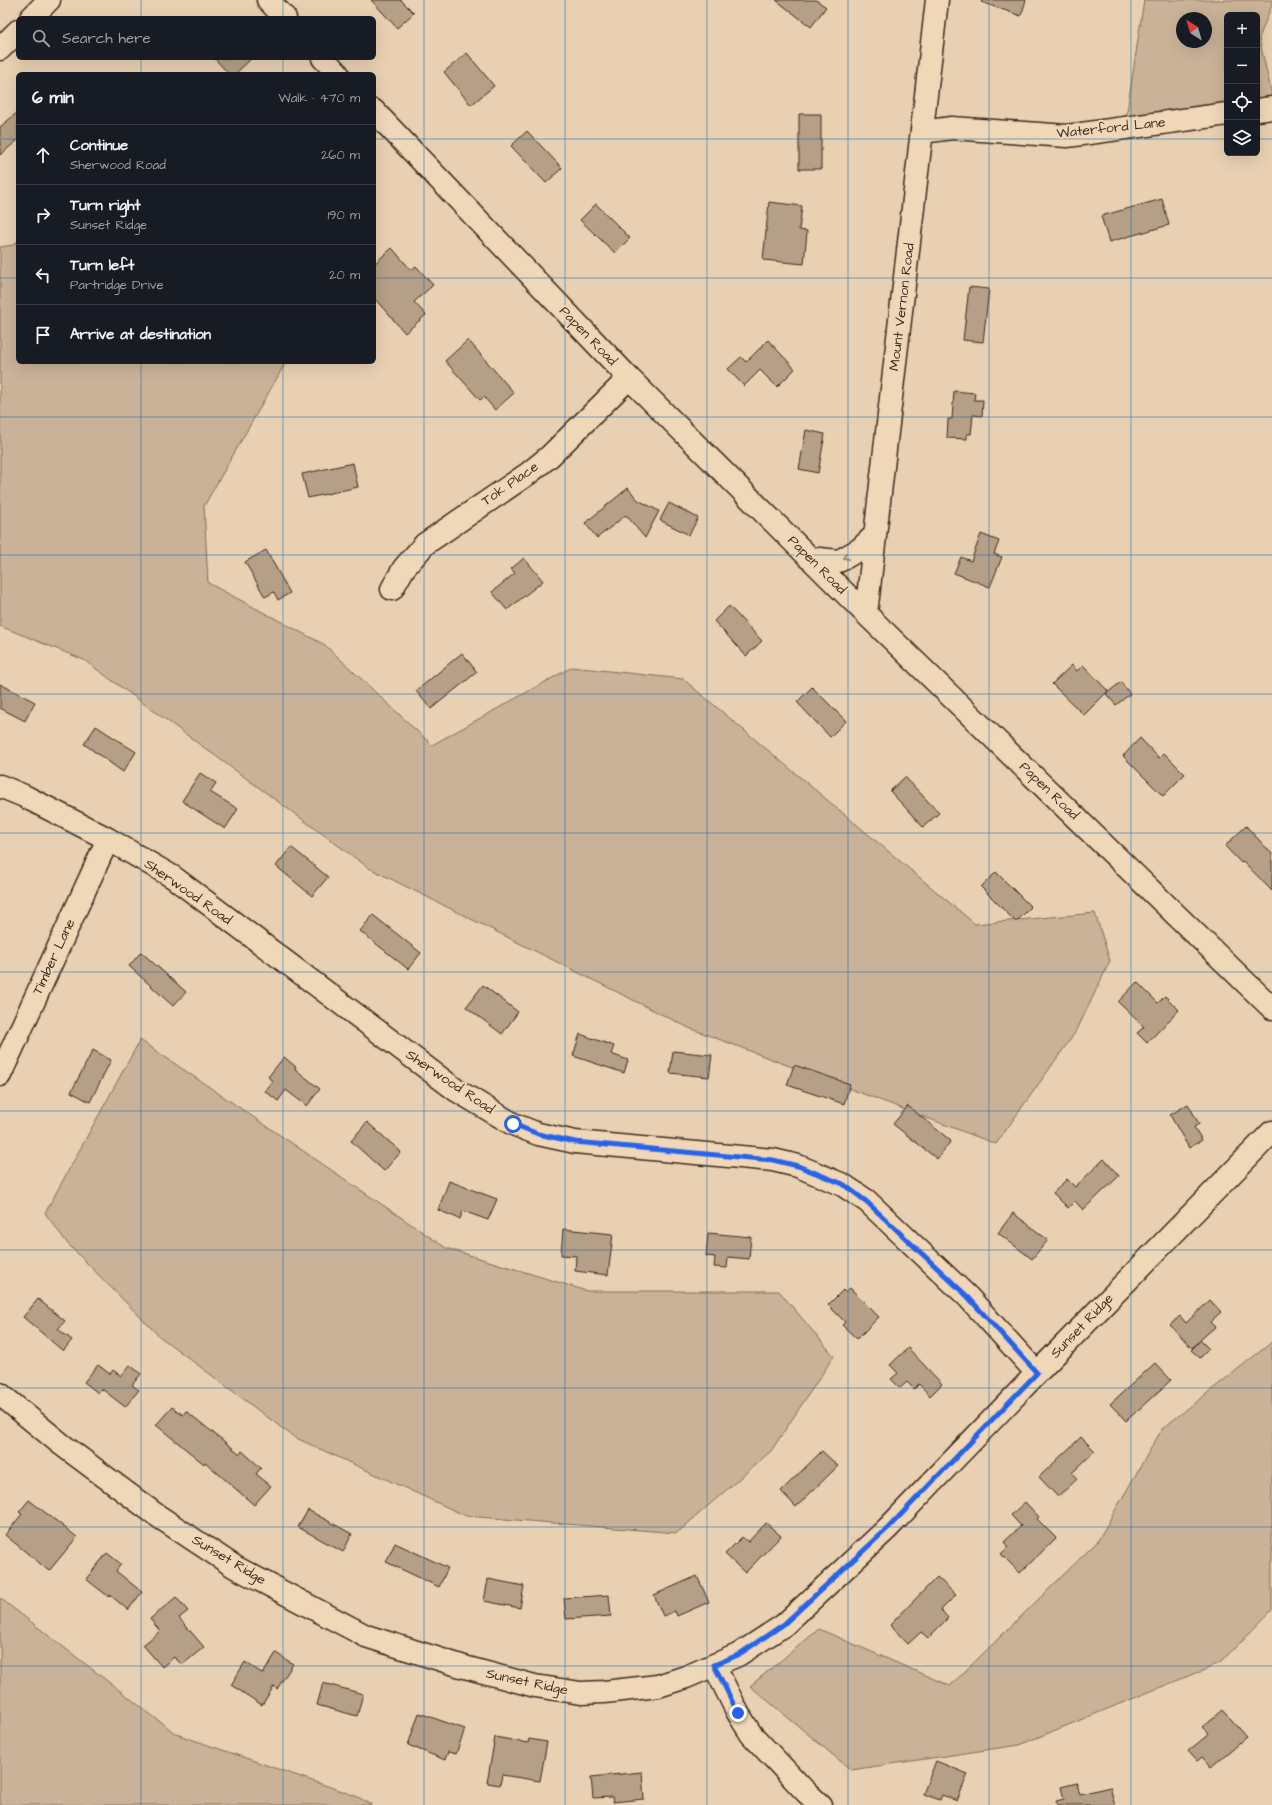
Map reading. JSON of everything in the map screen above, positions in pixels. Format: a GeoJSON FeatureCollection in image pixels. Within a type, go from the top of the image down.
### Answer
{"type":"FeatureCollection","features":[{"type":"Feature","properties":{"kind":"street"},"geometry":{"type":"LineString","coordinates":[[33,16],[49,0]]}},
{"type":"Feature","properties":{"kind":"street"},"geometry":{"type":"LineString","coordinates":[[268,0],[283,16]]}},
{"type":"Feature","properties":{"kind":"street","name":"Mount Vernon Road"},"geometry":{"type":"LineString","coordinates":[[866,614],[937,0]]}},
{"type":"Feature","properties":{"kind":"street"},"geometry":{"type":"LineString","coordinates":[[0,49],[16,33]]}},
{"type":"Feature","properties":{"kind":"street"},"geometry":{"type":"LineString","coordinates":[[325,60],[336,72]]}},
{"type":"Feature","properties":{"kind":"street"},"geometry":{"type":"LineString","coordinates":[[1260,110],[1272,108]]}},
{"type":"Feature","properties":{"kind":"street","name":"Papen Road"},"geometry":{"type":"LineString","coordinates":[[376,113],[629,378],[809,558],[1272,1008]]}},
{"type":"Feature","properties":{"kind":"street","name":"Waterford Lane"},"geometry":{"type":"LineString","coordinates":[[922,132],[952,128],[1067,136],[1224,114]]}},
{"type":"Feature","properties":{"kind":"street","name":"Tok Place"},"geometry":{"type":"LineString","coordinates":[[392,589],[404,568],[425,544],[529,473],[550,456],[629,378]]}},
{"type":"Feature","properties":{"kind":"street"},"geometry":{"type":"LineString","coordinates":[[809,558],[839,561],[860,549],[875,535]]}},
{"type":"Feature","properties":{"kind":"street","name":"Sherwood Road"},"geometry":{"type":"LineString","coordinates":[[0,786],[24,796],[108,839],[172,877],[456,1090],[513,1124],[538,1134],[575,1142],[773,1160],[798,1166],[843,1184],[867,1202],[968,1297],[1037,1373]]}},
{"type":"Feature","properties":{"kind":"street","name":"Timber Lane"},"geometry":{"type":"LineString","coordinates":[[0,1075],[108,839]]}},
{"type":"Feature","properties":{"kind":"street","name":"Sunset Ridge"},"geometry":{"type":"LineString","coordinates":[[0,1394],[61,1444],[155,1514],[235,1567],[366,1636],[461,1666],[535,1686],[581,1693],[658,1686],[686,1677],[738,1655],[784,1624],[888,1528],[1272,1132]]}},
{"type":"Feature","properties":{"kind":"street"},"geometry":{"type":"LineString","coordinates":[[714,1665],[738,1713],[751,1734],[805,1792],[820,1805]]}},
{"type":"Feature","properties":{"kind":"shaded area"},"geometry":{"type":"Polygon","coordinates":[[[1144,0],[1272,0],[1272,5],[1260,35],[1260,12],[1224,12],[1224,107],[1126,118],[1144,0]]]}},
{"type":"Feature","properties":{"kind":"shaded area"},"geometry":{"type":"Polygon","coordinates":[[[1260,42],[1272,95],[1272,103],[1260,104],[1260,42]]]}},
{"type":"Feature","properties":{"kind":"shaded area"},"geometry":{"type":"Polygon","coordinates":[[[16,243],[16,364],[285,364],[204,506],[208,583],[325,645],[432,745],[572,667],[683,679],[975,924],[1095,913],[1110,961],[1077,1030],[996,1144],[689,1028],[369,868],[84,660],[0,626],[0,247],[13,245],[16,243]]]}},
{"type":"Feature","properties":{"kind":"shaded area"},"geometry":{"type":"Polygon","coordinates":[[[140,1040],[446,1248],[587,1291],[779,1291],[834,1356],[771,1451],[677,1533],[466,1516],[294,1437],[159,1336],[68,1244],[45,1213],[140,1040]]]}},
{"type":"Feature","properties":{"kind":"shaded area"},"geometry":{"type":"Polygon","coordinates":[[[1272,1342],[1272,1610],[1220,1663],[1019,1745],[851,1770],[750,1686],[819,1629],[950,1686],[1097,1542],[1162,1429],[1272,1342]]]}},
{"type":"Feature","properties":{"kind":"shaded area"},"geometry":{"type":"Polygon","coordinates":[[[0,1598],[176,1734],[356,1796],[372,1805],[0,1805],[0,1598]]]}},
{"type":"Feature","properties":{"kind":"building"},"geometry":{"type":"Polygon","coordinates":[[[371,0],[401,0],[414,13],[397,28],[371,0]]]}},
{"type":"Feature","properties":{"kind":"building"},"geometry":{"type":"Polygon","coordinates":[[[776,0],[816,0],[826,7],[811,27],[776,0]]]}},
{"type":"Feature","properties":{"kind":"building"},"geometry":{"type":"Polygon","coordinates":[[[982,0],[1026,0],[1021,16],[981,2],[982,0]]]}},
{"type":"Feature","properties":{"kind":"building"},"geometry":{"type":"Polygon","coordinates":[[[467,53],[494,86],[471,105],[444,72],[467,53]]]}},
{"type":"Feature","properties":{"kind":"building"},"geometry":{"type":"Polygon","coordinates":[[[216,60],[250,60],[237,72],[227,72],[216,60]]]}},
{"type":"Feature","properties":{"kind":"building"},"geometry":{"type":"Polygon","coordinates":[[[16,114],[16,142],[0,155],[0,127],[16,114]]]}},
{"type":"Feature","properties":{"kind":"building"},"geometry":{"type":"Polygon","coordinates":[[[799,114],[821,114],[821,169],[799,169],[799,114]]]}},
{"type":"Feature","properties":{"kind":"building"},"geometry":{"type":"Polygon","coordinates":[[[527,131],[562,168],[546,183],[511,146],[527,131]]]}},
{"type":"Feature","properties":{"kind":"building"},"geometry":{"type":"Polygon","coordinates":[[[1162,199],[1169,225],[1109,242],[1101,216],[1162,199]]]}},
{"type":"Feature","properties":{"kind":"building"},"geometry":{"type":"Polygon","coordinates":[[[769,202],[802,206],[799,230],[807,231],[804,264],[763,260],[769,202]]]}},
{"type":"Feature","properties":{"kind":"building"},"geometry":{"type":"Polygon","coordinates":[[[596,204],[630,238],[615,253],[580,220],[596,204]]]}},
{"type":"Feature","properties":{"kind":"building"},"geometry":{"type":"Polygon","coordinates":[[[392,248],[411,270],[416,266],[433,285],[414,302],[426,315],[405,333],[376,300],[376,262],[392,248]]]}},
{"type":"Feature","properties":{"kind":"building"},"geometry":{"type":"Polygon","coordinates":[[[969,287],[989,289],[983,342],[963,340],[969,287]]]}},
{"type":"Feature","properties":{"kind":"building"},"geometry":{"type":"Polygon","coordinates":[[[468,340],[514,393],[495,410],[484,397],[480,400],[445,361],[468,340]]]}},
{"type":"Feature","properties":{"kind":"building"},"geometry":{"type":"Polygon","coordinates":[[[768,340],[795,369],[777,387],[760,370],[744,386],[728,369],[741,357],[746,362],[768,340]]]}},
{"type":"Feature","properties":{"kind":"building"},"geometry":{"type":"Polygon","coordinates":[[[954,391],[975,393],[974,400],[983,400],[982,416],[973,415],[971,434],[967,434],[967,439],[947,438],[948,419],[952,419],[954,391]]]}},
{"type":"Feature","properties":{"kind":"building"},"geometry":{"type":"Polygon","coordinates":[[[806,430],[825,434],[818,473],[799,469],[806,430]]]}},
{"type":"Feature","properties":{"kind":"building"},"geometry":{"type":"Polygon","coordinates":[[[353,463],[358,487],[308,498],[302,474],[353,463]]]}},
{"type":"Feature","properties":{"kind":"building"},"geometry":{"type":"Polygon","coordinates":[[[628,488],[638,500],[659,511],[645,538],[626,515],[597,538],[585,523],[628,488]]]}},
{"type":"Feature","properties":{"kind":"building"},"geometry":{"type":"Polygon","coordinates":[[[669,503],[698,518],[689,535],[660,520],[669,503]]]}},
{"type":"Feature","properties":{"kind":"building"},"geometry":{"type":"Polygon","coordinates":[[[981,534],[999,541],[994,554],[1002,557],[990,587],[954,573],[961,557],[971,561],[981,534]]]}},
{"type":"Feature","properties":{"kind":"building"},"geometry":{"type":"Polygon","coordinates":[[[266,550],[290,593],[278,600],[274,592],[265,597],[245,562],[266,550]]]}},
{"type":"Feature","properties":{"kind":"building"},"geometry":{"type":"Polygon","coordinates":[[[524,558],[543,581],[507,610],[492,592],[515,573],[511,569],[524,558]]]}},
{"type":"Feature","properties":{"kind":"building"},"geometry":{"type":"Polygon","coordinates":[[[729,606],[762,641],[746,656],[714,621],[729,606]]]}},
{"type":"Feature","properties":{"kind":"building"},"geometry":{"type":"Polygon","coordinates":[[[462,653],[477,672],[431,709],[416,691],[462,653]]]}},
{"type":"Feature","properties":{"kind":"building"},"geometry":{"type":"Polygon","coordinates":[[[1072,665],[1077,671],[1083,665],[1108,691],[1084,715],[1052,684],[1072,665]]]}},
{"type":"Feature","properties":{"kind":"building"},"geometry":{"type":"Polygon","coordinates":[[[1121,682],[1130,694],[1116,705],[1106,694],[1121,682]]]}},
{"type":"Feature","properties":{"kind":"building"},"geometry":{"type":"Polygon","coordinates":[[[0,684],[35,702],[25,721],[0,708],[0,684]]]}},
{"type":"Feature","properties":{"kind":"building"},"geometry":{"type":"Polygon","coordinates":[[[812,687],[846,721],[830,737],[797,702],[812,687]]]}},
{"type":"Feature","properties":{"kind":"building"},"geometry":{"type":"Polygon","coordinates":[[[96,726],[136,752],[123,772],[84,744],[96,726]]]}},
{"type":"Feature","properties":{"kind":"building"},"geometry":{"type":"Polygon","coordinates":[[[1140,738],[1159,758],[1164,753],[1185,774],[1163,796],[1123,756],[1140,738]]]}},
{"type":"Feature","properties":{"kind":"building"},"geometry":{"type":"Polygon","coordinates":[[[200,773],[216,783],[210,792],[238,809],[225,829],[182,801],[200,773]]]}},
{"type":"Feature","properties":{"kind":"building"},"geometry":{"type":"Polygon","coordinates":[[[905,777],[939,813],[923,827],[890,791],[905,777]]]}},
{"type":"Feature","properties":{"kind":"building"},"geometry":{"type":"Polygon","coordinates":[[[1246,826],[1272,854],[1272,891],[1243,861],[1241,863],[1225,846],[1246,826]]]}},
{"type":"Feature","properties":{"kind":"building"},"geometry":{"type":"Polygon","coordinates":[[[291,847],[328,877],[312,896],[276,866],[291,847]]]}},
{"type":"Feature","properties":{"kind":"building"},"geometry":{"type":"Polygon","coordinates":[[[996,872],[1031,907],[1016,922],[981,887],[996,872]]]}},
{"type":"Feature","properties":{"kind":"building"},"geometry":{"type":"Polygon","coordinates":[[[373,915],[421,953],[408,969],[360,931],[373,915]]]}},
{"type":"Feature","properties":{"kind":"building"},"geometry":{"type":"Polygon","coordinates":[[[141,952],[186,992],[173,1006],[129,966],[141,952]]]}},
{"type":"Feature","properties":{"kind":"building"},"geometry":{"type":"Polygon","coordinates":[[[1137,982],[1158,1003],[1165,996],[1179,1010],[1147,1043],[1137,1033],[1144,1027],[1118,1002],[1137,982]]]}},
{"type":"Feature","properties":{"kind":"building"},"geometry":{"type":"Polygon","coordinates":[[[483,985],[518,1012],[502,1034],[466,1007],[483,985]]]}},
{"type":"Feature","properties":{"kind":"building"},"geometry":{"type":"Polygon","coordinates":[[[580,1034],[614,1046],[611,1054],[628,1060],[624,1073],[573,1056],[580,1034]]]}},
{"type":"Feature","properties":{"kind":"building"},"geometry":{"type":"Polygon","coordinates":[[[93,1050],[111,1060],[90,1102],[71,1092],[93,1050]]]}},
{"type":"Feature","properties":{"kind":"building"},"geometry":{"type":"Polygon","coordinates":[[[673,1051],[712,1055],[709,1077],[670,1073],[673,1051]]]}},
{"type":"Feature","properties":{"kind":"building"},"geometry":{"type":"Polygon","coordinates":[[[284,1057],[296,1067],[295,1069],[320,1089],[307,1106],[286,1090],[278,1101],[265,1091],[273,1081],[268,1077],[284,1057]]]}},
{"type":"Feature","properties":{"kind":"building"},"geometry":{"type":"Polygon","coordinates":[[[794,1065],[850,1084],[844,1104],[787,1085],[794,1065]]]}},
{"type":"Feature","properties":{"kind":"building"},"geometry":{"type":"Polygon","coordinates":[[[1188,1104],[1199,1124],[1194,1127],[1202,1140],[1189,1148],[1170,1115],[1188,1104]]]}},
{"type":"Feature","properties":{"kind":"building"},"geometry":{"type":"Polygon","coordinates":[[[908,1106],[951,1141],[937,1159],[893,1124],[908,1106]]]}},
{"type":"Feature","properties":{"kind":"building"},"geometry":{"type":"Polygon","coordinates":[[[367,1122],[401,1152],[384,1171],[351,1141],[367,1122]]]}},
{"type":"Feature","properties":{"kind":"building"},"geometry":{"type":"Polygon","coordinates":[[[1104,1159],[1119,1176],[1083,1210],[1075,1201],[1068,1208],[1053,1193],[1067,1179],[1075,1187],[1104,1159]]]}},
{"type":"Feature","properties":{"kind":"building"},"geometry":{"type":"Polygon","coordinates":[[[449,1181],[497,1199],[488,1220],[463,1211],[460,1219],[438,1210],[449,1181]]]}},
{"type":"Feature","properties":{"kind":"building"},"geometry":{"type":"Polygon","coordinates":[[[1013,1213],[1048,1240],[1032,1259],[998,1233],[1013,1213]]]}},
{"type":"Feature","properties":{"kind":"building"},"geometry":{"type":"Polygon","coordinates":[[[563,1229],[613,1234],[608,1275],[575,1271],[576,1256],[561,1255],[563,1229]]]}},
{"type":"Feature","properties":{"kind":"building"},"geometry":{"type":"Polygon","coordinates":[[[708,1233],[751,1237],[749,1259],[728,1257],[727,1268],[714,1267],[715,1257],[706,1256],[708,1233]]]}},
{"type":"Feature","properties":{"kind":"building"},"geometry":{"type":"Polygon","coordinates":[[[850,1288],[879,1317],[857,1339],[842,1325],[845,1322],[828,1305],[843,1290],[845,1292],[850,1288]]]}},
{"type":"Feature","properties":{"kind":"building"},"geometry":{"type":"Polygon","coordinates":[[[38,1299],[65,1321],[58,1329],[72,1340],[63,1351],[23,1317],[38,1299]]]}},
{"type":"Feature","properties":{"kind":"building"},"geometry":{"type":"Polygon","coordinates":[[[1210,1300],[1221,1312],[1210,1322],[1215,1327],[1200,1340],[1209,1349],[1200,1358],[1191,1350],[1200,1341],[1192,1348],[1170,1325],[1180,1316],[1186,1323],[1210,1300]]]}},
{"type":"Feature","properties":{"kind":"building"},"geometry":{"type":"Polygon","coordinates":[[[908,1348],[942,1384],[930,1396],[919,1384],[914,1389],[907,1382],[900,1388],[891,1379],[898,1373],[890,1365],[908,1348]]]}},
{"type":"Feature","properties":{"kind":"building"},"geometry":{"type":"Polygon","coordinates":[[[1155,1363],[1171,1380],[1126,1421],[1110,1404],[1155,1363]]]}},
{"type":"Feature","properties":{"kind":"building"},"geometry":{"type":"Polygon","coordinates":[[[98,1365],[110,1374],[113,1370],[121,1376],[130,1365],[141,1374],[132,1385],[139,1390],[125,1407],[102,1389],[98,1393],[84,1382],[98,1365]]]}},
{"type":"Feature","properties":{"kind":"building"},"geometry":{"type":"Polygon","coordinates":[[[172,1407],[183,1415],[186,1411],[240,1454],[242,1451],[261,1468],[256,1474],[271,1486],[254,1505],[205,1462],[204,1464],[156,1425],[172,1407]]]}},
{"type":"Feature","properties":{"kind":"building"},"geometry":{"type":"Polygon","coordinates":[[[1081,1437],[1095,1451],[1072,1473],[1077,1479],[1058,1497],[1039,1477],[1081,1437]]]}},
{"type":"Feature","properties":{"kind":"building"},"geometry":{"type":"Polygon","coordinates":[[[822,1451],[838,1466],[796,1507],[781,1491],[822,1451]]]}},
{"type":"Feature","properties":{"kind":"building"},"geometry":{"type":"Polygon","coordinates":[[[29,1500],[77,1537],[49,1571],[5,1535],[22,1514],[19,1512],[29,1500]]]}},
{"type":"Feature","properties":{"kind":"building"},"geometry":{"type":"Polygon","coordinates":[[[1025,1502],[1039,1517],[1037,1519],[1056,1538],[1020,1573],[1001,1554],[1008,1547],[1004,1542],[1021,1526],[1011,1515],[1025,1502]]]}},
{"type":"Feature","properties":{"kind":"building"},"geometry":{"type":"Polygon","coordinates":[[[308,1510],[352,1534],[343,1552],[298,1527],[308,1510]]]}},
{"type":"Feature","properties":{"kind":"building"},"geometry":{"type":"Polygon","coordinates":[[[766,1523],[781,1536],[745,1573],[725,1554],[742,1537],[748,1542],[766,1523]]]}},
{"type":"Feature","properties":{"kind":"building"},"geometry":{"type":"Polygon","coordinates":[[[395,1543],[448,1568],[439,1587],[386,1562],[395,1543]]]}},
{"type":"Feature","properties":{"kind":"building"},"geometry":{"type":"Polygon","coordinates":[[[107,1553],[121,1564],[116,1571],[142,1592],[128,1610],[110,1595],[109,1597],[86,1579],[107,1553]]]}},
{"type":"Feature","properties":{"kind":"building"},"geometry":{"type":"Polygon","coordinates":[[[697,1576],[709,1602],[677,1616],[675,1611],[663,1616],[654,1595],[697,1576]]]}},
{"type":"Feature","properties":{"kind":"building"},"geometry":{"type":"Polygon","coordinates":[[[937,1577],[956,1595],[941,1610],[948,1618],[928,1638],[921,1632],[908,1644],[890,1625],[937,1577]]]}},
{"type":"Feature","properties":{"kind":"building"},"geometry":{"type":"Polygon","coordinates":[[[488,1579],[524,1586],[520,1608],[484,1601],[488,1579]]]}},
{"type":"Feature","properties":{"kind":"building"},"geometry":{"type":"Polygon","coordinates":[[[609,1595],[611,1616],[566,1619],[564,1598],[609,1595]]]}},
{"type":"Feature","properties":{"kind":"building"},"geometry":{"type":"Polygon","coordinates":[[[176,1597],[188,1611],[179,1618],[204,1647],[182,1665],[174,1657],[162,1667],[143,1645],[160,1631],[150,1619],[176,1597]]]}},
{"type":"Feature","properties":{"kind":"building"},"geometry":{"type":"Polygon","coordinates":[[[276,1653],[293,1664],[277,1689],[274,1686],[262,1705],[231,1685],[245,1662],[263,1674],[276,1653]]]}},
{"type":"Feature","properties":{"kind":"building"},"geometry":{"type":"Polygon","coordinates":[[[323,1683],[363,1694],[357,1716],[317,1705],[323,1683]]]}},
{"type":"Feature","properties":{"kind":"building"},"geometry":{"type":"Polygon","coordinates":[[[1222,1710],[1246,1737],[1211,1767],[1202,1757],[1197,1761],[1188,1751],[1209,1734],[1202,1727],[1222,1710]]]}},
{"type":"Feature","properties":{"kind":"building"},"geometry":{"type":"Polygon","coordinates":[[[419,1713],[465,1729],[456,1754],[448,1752],[445,1760],[408,1745],[419,1713]]]}},
{"type":"Feature","properties":{"kind":"building"},"geometry":{"type":"Polygon","coordinates":[[[495,1737],[528,1743],[529,1739],[547,1742],[540,1781],[502,1775],[500,1785],[487,1783],[495,1737]]]}},
{"type":"Feature","properties":{"kind":"building"},"geometry":{"type":"Polygon","coordinates":[[[936,1761],[968,1774],[957,1801],[942,1795],[940,1800],[923,1794],[936,1761]]]}},
{"type":"Feature","properties":{"kind":"building"},"geometry":{"type":"Polygon","coordinates":[[[642,1772],[644,1799],[613,1802],[612,1797],[593,1798],[591,1777],[642,1772]]]}},
{"type":"Feature","properties":{"kind":"building"},"geometry":{"type":"Polygon","coordinates":[[[1077,1783],[1080,1794],[1110,1787],[1115,1805],[1057,1805],[1056,1801],[1064,1799],[1061,1787],[1077,1783]]]}},
{"type":"Feature","properties":{"kind":"route"},"geometry":{"type":"LineString","coordinates":[[513,1124],[538,1134],[575,1142],[773,1160],[798,1166],[843,1184],[867,1202],[968,1297],[1037,1373],[888,1528],[784,1624],[738,1655],[714,1665],[738,1713]]}}]}
